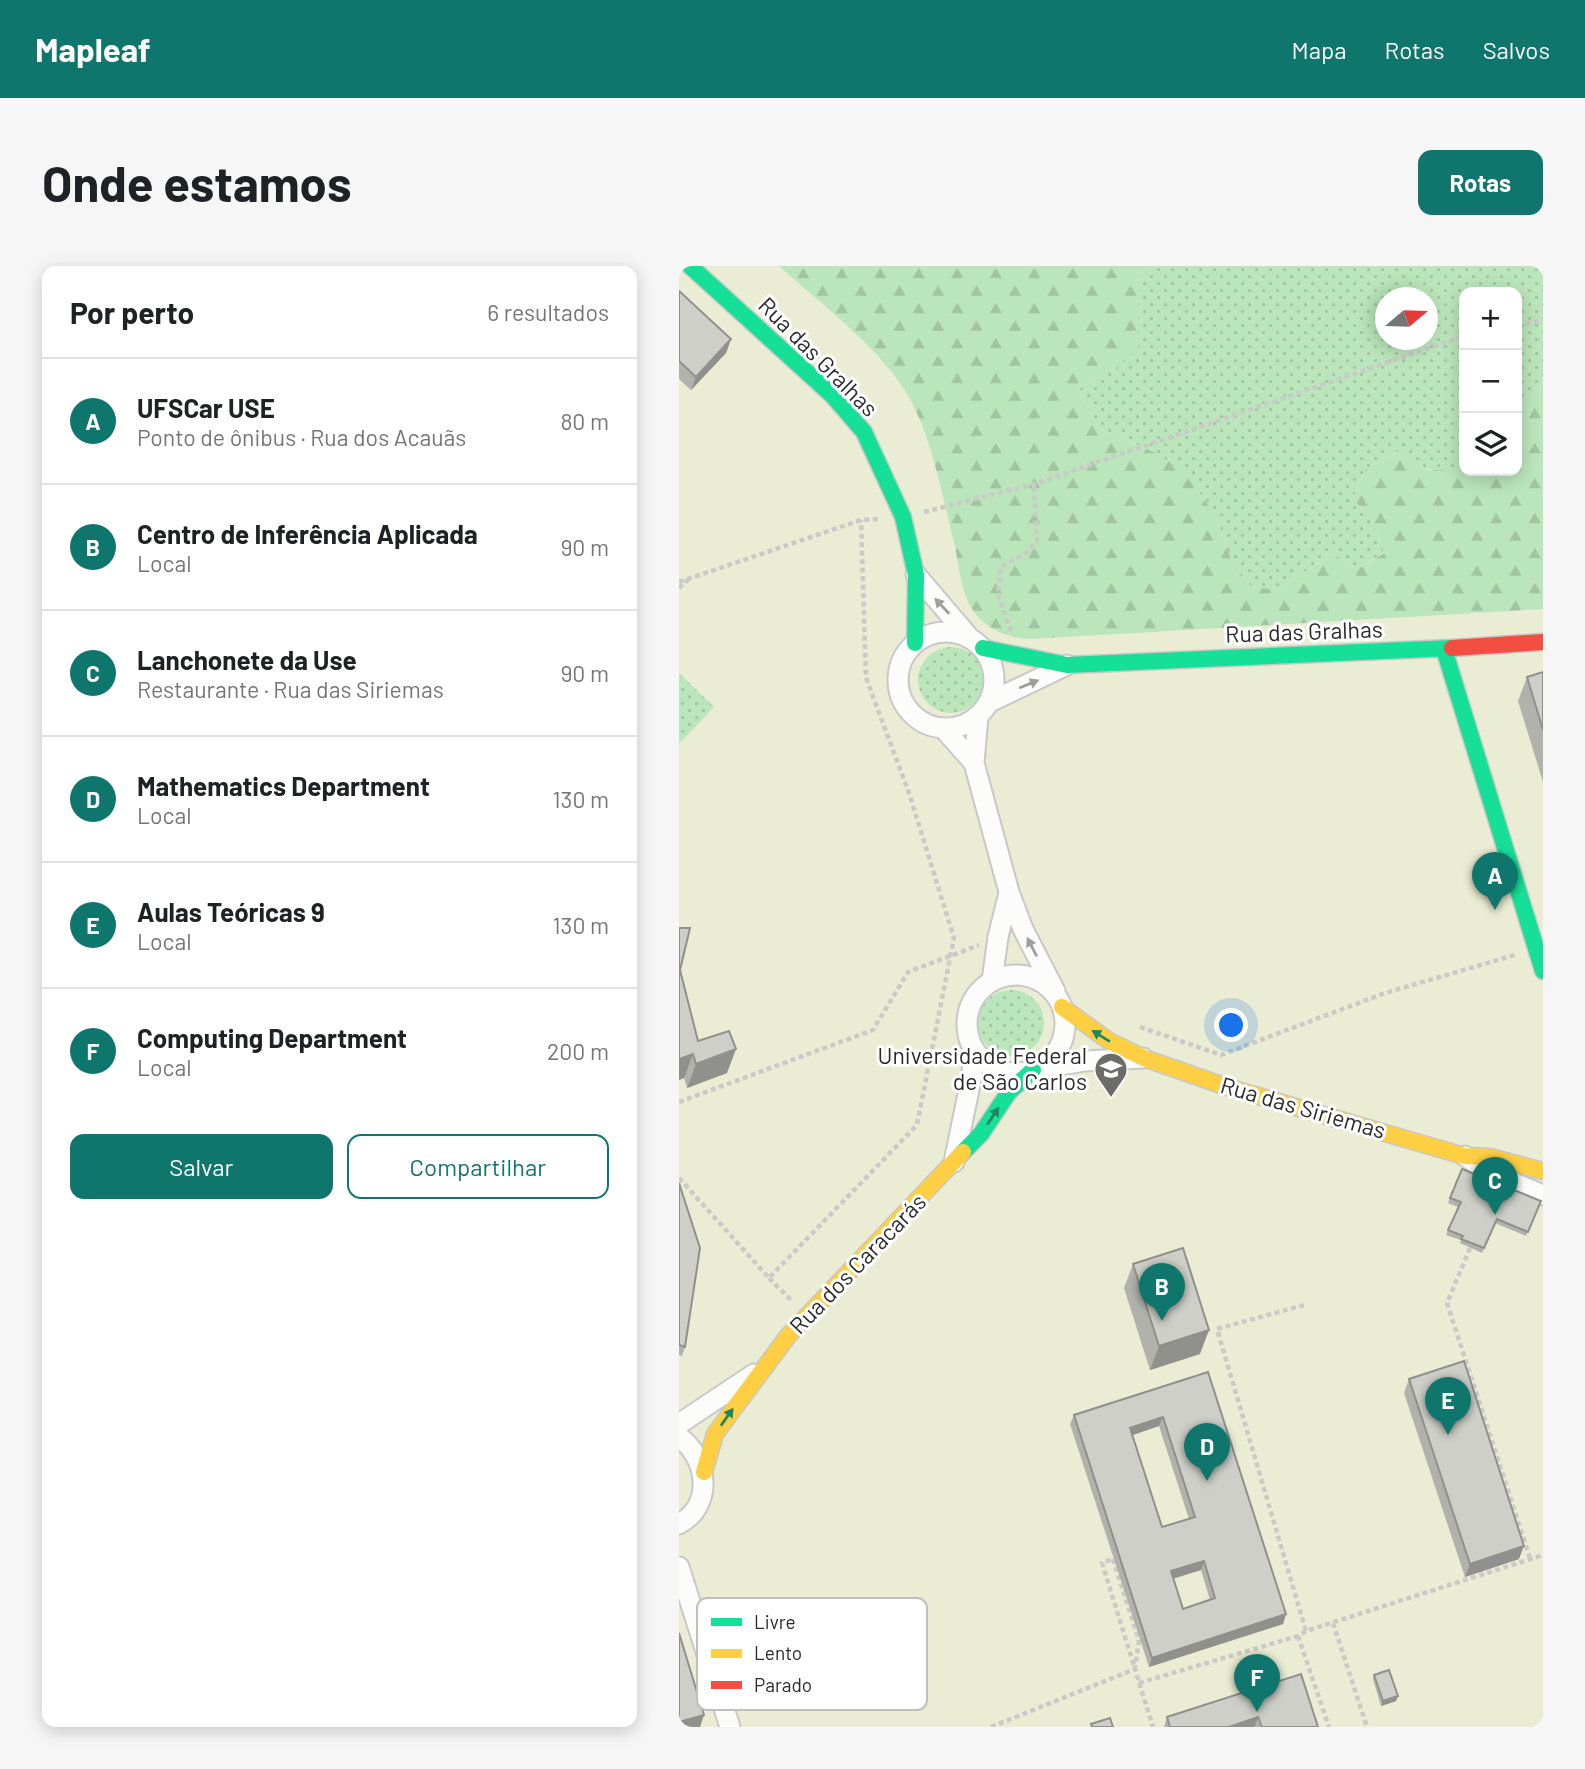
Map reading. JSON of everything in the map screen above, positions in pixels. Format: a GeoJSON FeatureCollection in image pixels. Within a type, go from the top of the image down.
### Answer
{"type":"FeatureCollection","features":[{"type":"Feature","properties":{"kind":"street","name":"Rua das Gralhas"},"geometry":{"type":"LineString","coordinates":[[690,266],[833,396],[864,432],[903,517],[916,575],[915,643]]}},
{"type":"Feature","properties":{"kind":"street"},"geometry":{"type":"LineString","coordinates":[[916,575],[983,645],[993,664],[995,684],[984,709],[974,762]]}},
{"type":"Feature","properties":{"kind":"street"},"geometry":{"type":"LineString","coordinates":[[983,645],[950,631],[931,633],[915,643],[903,657],[898,676],[900,694],[909,711],[924,723],[943,728],[961,726],[984,709],[1067,665]]}},
{"type":"Feature","properties":{"kind":"street","name":"Rua das Gralhas"},"geometry":{"type":"LineString","coordinates":[[983,645],[1067,665],[1444,649],[1543,642]]}},
{"type":"Feature","properties":{"kind":"street"},"geometry":{"type":"LineString","coordinates":[[1444,649],[1543,971]]}},
{"type":"Feature","properties":{"kind":"street"},"geometry":{"type":"LineString","coordinates":[[943,728],[974,762]]}},
{"type":"Feature","properties":{"kind":"street","name":"Rua das Siriemas"},"geometry":{"type":"LineString","coordinates":[[974,762],[1023,929],[1061,1004],[1109,1041],[1144,1058],[1227,1087],[1464,1156],[1490,1157],[1543,1171]]}},
{"type":"Feature","properties":{"kind":"street"},"geometry":{"type":"LineString","coordinates":[[992,981],[998,937],[1010,892]]}},
{"type":"Feature","properties":{"kind":"street"},"geometry":{"type":"LineString","coordinates":[[1010,975],[1030,976],[1047,986],[1061,1004],[1065,1019],[1064,1038],[1055,1055],[1036,1069],[1022,1074],[1003,1072],[985,1063],[973,1048],[967,1030],[969,1010],[978,993],[992,981],[1010,975]]}},
{"type":"Feature","properties":{"kind":"street"},"geometry":{"type":"LineString","coordinates":[[954,1162],[972,1075],[973,1048]]}},
{"type":"Feature","properties":{"kind":"street","name":"Rua das Siriemas"},"geometry":{"type":"LineString","coordinates":[[1036,1069],[1085,1061],[1144,1058]]}},
{"type":"Feature","properties":{"kind":"street","name":"Rua dos Caracarás"},"geometry":{"type":"LineString","coordinates":[[704,1472],[715,1434],[788,1336],[981,1134],[1009,1092],[1036,1069]]}},
{"type":"Feature","properties":{"kind":"street","name":"Rua das Siriemas"},"geometry":{"type":"LineString","coordinates":[[1464,1156],[1492,1174],[1543,1195]]}},
{"type":"Feature","properties":{"kind":"street","name":"Rua dos Caracarás"},"geometry":{"type":"LineString","coordinates":[[679,1424],[764,1367]]}},
{"type":"Feature","properties":{"kind":"street"},"geometry":{"type":"LineString","coordinates":[[679,1437],[691,1446],[704,1472],[698,1504],[679,1524]]}},
{"type":"Feature","properties":{"kind":"street"},"geometry":{"type":"LineString","coordinates":[[679,1567],[697,1623]]}},
{"type":"Feature","properties":{"kind":"street"},"geometry":{"type":"LineString","coordinates":[[725,1710],[730,1727]]}},
{"type":"Feature","properties":{"kind":"path"},"geometry":{"type":"LineString","coordinates":[[1522,324],[1543,320]]}},
{"type":"Feature","properties":{"kind":"path"},"geometry":{"type":"LineString","coordinates":[[679,582],[861,520],[903,517],[1034,484],[1459,337]]}},
{"type":"Feature","properties":{"kind":"path"},"geometry":{"type":"LineString","coordinates":[[983,645],[1011,633],[998,595],[1001,566],[1024,555],[1037,541],[1034,484]]}},
{"type":"Feature","properties":{"kind":"path"},"geometry":{"type":"LineString","coordinates":[[679,1178],[769,1278],[917,1125],[954,938],[909,793],[866,678],[861,520]]}},
{"type":"Feature","properties":{"kind":"path"},"geometry":{"type":"LineString","coordinates":[[679,588],[690,578]]}},
{"type":"Feature","properties":{"kind":"path"},"geometry":{"type":"LineString","coordinates":[[1470,1248],[1447,1303],[1530,1559]]}},
{"type":"Feature","properties":{"kind":"path"},"geometry":{"type":"LineString","coordinates":[[1304,1305],[1217,1329],[1306,1631]]}},
{"type":"Feature","properties":{"kind":"path"},"geometry":{"type":"LineString","coordinates":[[1139,1683],[1298,1636],[1306,1631],[1543,1555]]}},
{"type":"Feature","properties":{"kind":"path"},"geometry":{"type":"LineString","coordinates":[[1135,1669],[1139,1640],[1113,1559],[1102,1563],[1153,1727]]}},
{"type":"Feature","properties":{"kind":"path"},"geometry":{"type":"LineString","coordinates":[[1333,1623],[1367,1727]]}},
{"type":"Feature","properties":{"kind":"path"},"geometry":{"type":"LineString","coordinates":[[1298,1636],[1329,1727]]}},
{"type":"Feature","properties":{"kind":"path"},"geometry":{"type":"LineString","coordinates":[[991,1727],[1135,1669]]}},
{"type":"Feature","properties":{"kind":"shaded area","name":"Universidade Federal de São Carlos"},"geometry":{"type":"Polygon","coordinates":[[[679,266],[1543,266],[1543,1727],[679,1727],[679,266]]]}},
{"type":"Feature","properties":{"kind":"green space"},"geometry":{"type":"Polygon","coordinates":[[[779,266],[1157,266],[1139,274],[1138,348],[1116,368],[1079,389],[1098,427],[1162,456],[1192,481],[1216,517],[1230,557],[1251,587],[1278,590],[1332,553],[1358,569],[1384,553],[1374,526],[1353,498],[1366,469],[1396,451],[1429,470],[1459,470],[1459,476],[1522,476],[1522,404],[1537,390],[1543,377],[1543,609],[1031,639],[1013,637],[997,631],[977,616],[965,595],[937,471],[925,433],[910,399],[884,363],[832,312],[779,266]]]}},
{"type":"Feature","properties":{"kind":"green space"},"geometry":{"type":"Polygon","coordinates":[[[1157,266],[1543,266],[1543,377],[1537,390],[1522,404],[1522,287],[1459,287],[1459,471],[1446,473],[1429,469],[1396,451],[1366,469],[1353,498],[1374,526],[1384,552],[1358,569],[1332,553],[1278,590],[1251,587],[1230,557],[1216,517],[1162,456],[1098,427],[1079,389],[1116,368],[1137,306],[1139,274],[1157,266]]]}},
{"type":"Feature","properties":{"kind":"green space"},"geometry":{"type":"Polygon","coordinates":[[[951,647],[974,657],[984,680],[974,703],[951,713],[928,703],[918,680],[928,657],[951,647]]]}},
{"type":"Feature","properties":{"kind":"green space"},"geometry":{"type":"Polygon","coordinates":[[[679,673],[714,707],[679,744],[679,673]]]}},
{"type":"Feature","properties":{"kind":"green space"},"geometry":{"type":"Polygon","coordinates":[[[1011,990],[1024,992],[1034,1000],[1042,1010],[1042,1036],[1034,1046],[1024,1054],[1011,1056],[998,1054],[988,1046],[980,1036],[978,1023],[980,1010],[988,1000],[998,992],[1011,990]]]}},
{"type":"Feature","properties":{"kind":"building"},"geometry":{"type":"Polygon","coordinates":[[[679,291],[731,339],[696,377],[679,361],[679,291]]]}},
{"type":"Feature","properties":{"kind":"building"},"geometry":{"type":"Polygon","coordinates":[[[1543,672],[1543,730],[1527,677],[1543,672]]]}},
{"type":"Feature","properties":{"kind":"building"},"geometry":{"type":"Polygon","coordinates":[[[679,928],[690,928],[680,970],[698,1041],[729,1031],[736,1049],[696,1064],[693,1054],[679,1059],[679,928]]]}},
{"type":"Feature","properties":{"kind":"building"},"geometry":{"type":"Polygon","coordinates":[[[1462,1169],[1541,1201],[1528,1232],[1497,1219],[1484,1248],[1461,1239],[1463,1236],[1448,1230],[1461,1202],[1450,1198],[1462,1169]]]}},
{"type":"Feature","properties":{"kind":"building"},"geometry":{"type":"Polygon","coordinates":[[[679,1183],[700,1248],[685,1347],[679,1345],[679,1183]]]}},
{"type":"Feature","properties":{"kind":"building"},"geometry":{"type":"Polygon","coordinates":[[[1183,1248],[1209,1330],[1159,1346],[1133,1264],[1183,1248]]]}},
{"type":"Feature","properties":{"kind":"building"},"geometry":{"type":"Polygon","coordinates":[[[1464,1361],[1524,1546],[1470,1564],[1409,1379],[1464,1361]]]}},
{"type":"Feature","properties":{"kind":"building"},"geometry":{"type":"Polygon","coordinates":[[[1208,1372],[1286,1614],[1152,1658],[1074,1415],[1208,1372]],[[1163,1417],[1130,1428],[1162,1527],[1195,1517],[1163,1417]],[[1204,1561],[1171,1571],[1183,1609],[1215,1598],[1204,1561]]]}},
{"type":"Feature","properties":{"kind":"building"},"geometry":{"type":"Polygon","coordinates":[[[679,1633],[697,1692],[697,1710],[702,1710],[704,1715],[679,1722],[679,1633]]]}},
{"type":"Feature","properties":{"kind":"building"},"geometry":{"type":"Polygon","coordinates":[[[1389,1670],[1398,1696],[1383,1701],[1374,1675],[1389,1670]]]}},
{"type":"Feature","properties":{"kind":"building"},"geometry":{"type":"Polygon","coordinates":[[[1301,1674],[1318,1727],[1262,1727],[1258,1717],[1229,1727],[1170,1727],[1167,1717],[1301,1674]]]}},
{"type":"Feature","properties":{"kind":"building"},"geometry":{"type":"Polygon","coordinates":[[[1110,1718],[1113,1727],[1092,1727],[1091,1724],[1110,1718]]]}},
{"type":"Feature","properties":{"kind":"traffic: fast"},"geometry":{"type":"LineString","coordinates":[[690,266],[833,396],[864,432],[903,517],[916,575],[915,643]]}},
{"type":"Feature","properties":{"kind":"traffic: fast"},"geometry":{"type":"LineString","coordinates":[[983,648],[1067,665],[1452,648]]}},
{"type":"Feature","properties":{"kind":"traffic: fast"},"geometry":{"type":"LineString","coordinates":[[1444,649],[1543,971]]}},
{"type":"Feature","properties":{"kind":"traffic: fast"},"geometry":{"type":"LineString","coordinates":[[963,1152],[981,1134],[1009,1092],[1033,1070]]}},
{"type":"Feature","properties":{"kind":"traffic: slow"},"geometry":{"type":"LineString","coordinates":[[1062,1007],[1109,1041],[1144,1058],[1227,1087],[1464,1156],[1490,1157],[1543,1171]]}},
{"type":"Feature","properties":{"kind":"traffic: slow"},"geometry":{"type":"LineString","coordinates":[[704,1472],[715,1434],[788,1336],[963,1152]]}},
{"type":"Feature","properties":{"kind":"traffic: jam"},"geometry":{"type":"LineString","coordinates":[[1452,648],[1543,642]]}},
{"type":"Feature","properties":{"kind":"place","name":"UFSCar USE"},"geometry":{"type":"Point","coordinates":[1495,910]}},
{"type":"Feature","properties":{"kind":"place","name":"Universidade Federal de São Carlos"},"geometry":{"type":"Point","coordinates":[1111,1099]}},
{"type":"Feature","properties":{"kind":"place","name":"Lanchonete da Use"},"geometry":{"type":"Point","coordinates":[1495,1215]}},
{"type":"Feature","properties":{"kind":"place","name":"Centro de Inferência Aplicada"},"geometry":{"type":"Point","coordinates":[1162,1321]}},
{"type":"Feature","properties":{"kind":"place","name":"Aulas Teóricas 9"},"geometry":{"type":"Point","coordinates":[1448,1435]}},
{"type":"Feature","properties":{"kind":"place","name":"Mathematics Department"},"geometry":{"type":"Point","coordinates":[1207,1481]}},
{"type":"Feature","properties":{"kind":"place","name":"Computing Department"},"geometry":{"type":"Point","coordinates":[1257,1712]}}]}
